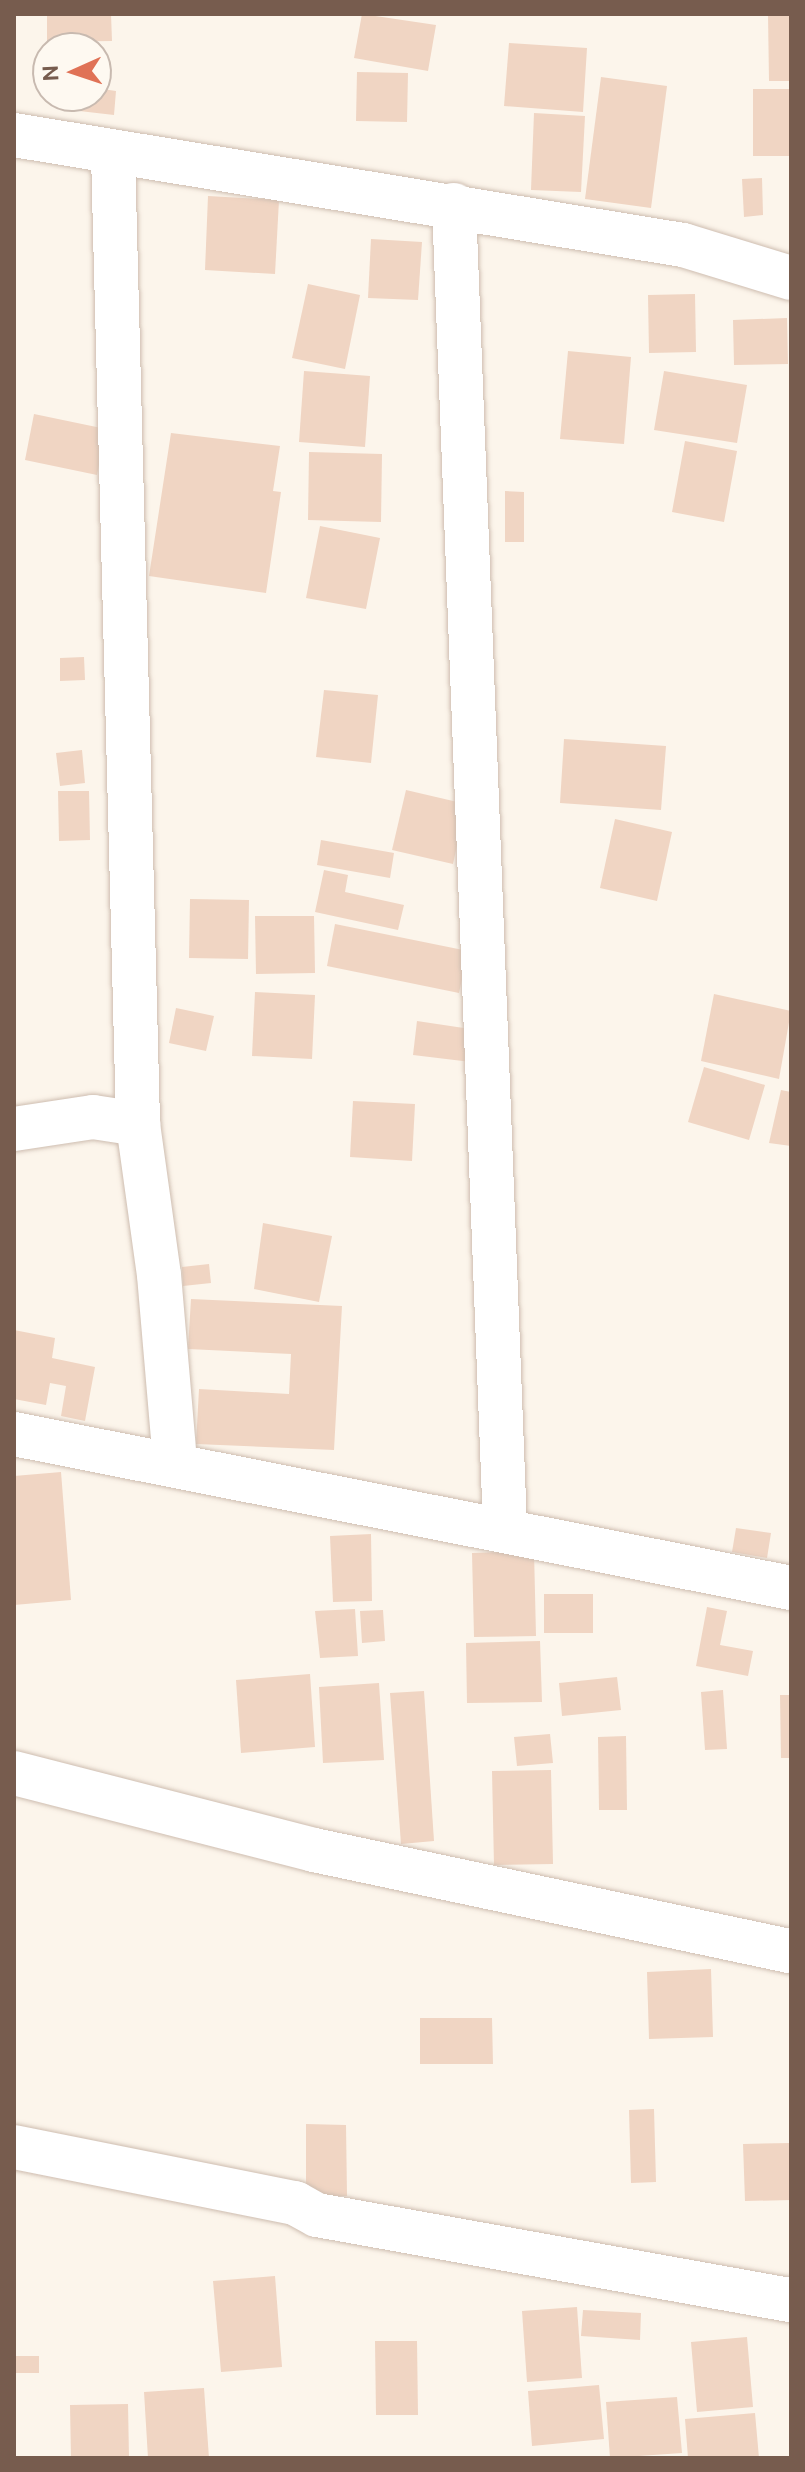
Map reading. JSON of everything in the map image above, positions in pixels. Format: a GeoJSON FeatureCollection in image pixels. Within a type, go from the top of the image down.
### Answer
{"type":"FeatureCollection","features":[{"type":"Feature","properties":{"kind":"street"},"geometry":{"type":"LineString","coordinates":[[14,135],[113,154],[454,205],[683,245],[791,278]]}},
{"type":"Feature","properties":{"kind":"street"},"geometry":{"type":"LineString","coordinates":[[113,154],[138,1124],[159,1275],[175,1463]]}},
{"type":"Feature","properties":{"kind":"street"},"geometry":{"type":"LineString","coordinates":[[454,205],[505,1529]]}},
{"type":"Feature","properties":{"kind":"street"},"geometry":{"type":"LineString","coordinates":[[14,1129],[93,1117],[138,1124]]}},
{"type":"Feature","properties":{"kind":"street"},"geometry":{"type":"LineString","coordinates":[[14,1434],[175,1463],[791,1588]]}},
{"type":"Feature","properties":{"kind":"street"},"geometry":{"type":"LineString","coordinates":[[14,1773],[314,1850],[791,1951]]}},
{"type":"Feature","properties":{"kind":"street"},"geometry":{"type":"LineString","coordinates":[[14,2147],[295,2203],[317,2215],[791,2300]]}},
{"type":"Feature","properties":{"kind":"building"},"geometry":{"type":"Polygon","coordinates":[[[47,14],[111,14],[112,32],[47,32],[47,14]]]}},
{"type":"Feature","properties":{"kind":"building"},"geometry":{"type":"Polygon","coordinates":[[[362,14],[436,25],[428,71],[354,58],[362,14]]]}},
{"type":"Feature","properties":{"kind":"building"},"geometry":{"type":"Polygon","coordinates":[[[768,14],[791,14],[791,81],[769,81],[768,14]]]}},
{"type":"Feature","properties":{"kind":"building"},"geometry":{"type":"Polygon","coordinates":[[[509,43],[587,48],[583,112],[504,106],[509,43]]]}},
{"type":"Feature","properties":{"kind":"building"},"geometry":{"type":"Polygon","coordinates":[[[357,72],[408,73],[407,122],[356,121],[357,72]]]}},
{"type":"Feature","properties":{"kind":"building"},"geometry":{"type":"Polygon","coordinates":[[[601,77],[667,86],[651,208],[585,199],[601,77]]]}},
{"type":"Feature","properties":{"kind":"building"},"geometry":{"type":"Polygon","coordinates":[[[753,89],[791,89],[791,156],[753,156],[753,89]]]}},
{"type":"Feature","properties":{"kind":"building"},"geometry":{"type":"Polygon","coordinates":[[[112,90],[116,91],[114,115],[88,112],[112,112],[112,90]]]}},
{"type":"Feature","properties":{"kind":"building"},"geometry":{"type":"Polygon","coordinates":[[[534,113],[585,116],[581,192],[531,190],[534,113]]]}},
{"type":"Feature","properties":{"kind":"building"},"geometry":{"type":"Polygon","coordinates":[[[762,178],[763,215],[744,217],[742,179],[762,178]]]}},
{"type":"Feature","properties":{"kind":"building"},"geometry":{"type":"Polygon","coordinates":[[[208,196],[279,200],[275,274],[205,270],[208,196]]]}},
{"type":"Feature","properties":{"kind":"building"},"geometry":{"type":"Polygon","coordinates":[[[371,239],[422,242],[418,300],[368,298],[371,239]]]}},
{"type":"Feature","properties":{"kind":"building"},"geometry":{"type":"Polygon","coordinates":[[[308,284],[360,295],[345,369],[292,358],[308,284]]]}},
{"type":"Feature","properties":{"kind":"building"},"geometry":{"type":"Polygon","coordinates":[[[695,294],[696,352],[649,353],[648,295],[695,294]]]}},
{"type":"Feature","properties":{"kind":"building"},"geometry":{"type":"Polygon","coordinates":[[[787,318],[788,364],[734,365],[733,320],[787,318]]]}},
{"type":"Feature","properties":{"kind":"building"},"geometry":{"type":"Polygon","coordinates":[[[568,351],[631,357],[624,444],[560,439],[568,351]]]}},
{"type":"Feature","properties":{"kind":"building"},"geometry":{"type":"Polygon","coordinates":[[[304,371],[370,376],[365,447],[299,442],[304,371]]]}},
{"type":"Feature","properties":{"kind":"building"},"geometry":{"type":"Polygon","coordinates":[[[664,371],[747,385],[737,443],[654,430],[664,371]]]}},
{"type":"Feature","properties":{"kind":"building"},"geometry":{"type":"Polygon","coordinates":[[[34,414],[106,429],[97,475],[25,460],[34,414]]]}},
{"type":"Feature","properties":{"kind":"building"},"geometry":{"type":"Polygon","coordinates":[[[171,433],[280,446],[273,491],[281,492],[266,593],[149,576],[171,433]]]}},
{"type":"Feature","properties":{"kind":"building"},"geometry":{"type":"Polygon","coordinates":[[[685,441],[737,451],[724,522],[672,512],[685,441]]]}},
{"type":"Feature","properties":{"kind":"building"},"geometry":{"type":"Polygon","coordinates":[[[309,452],[382,454],[381,522],[308,520],[309,452]]]}},
{"type":"Feature","properties":{"kind":"building"},"geometry":{"type":"Polygon","coordinates":[[[505,491],[524,492],[524,542],[505,542],[505,491]]]}},
{"type":"Feature","properties":{"kind":"building"},"geometry":{"type":"Polygon","coordinates":[[[320,526],[380,538],[366,609],[306,598],[320,526]]]}},
{"type":"Feature","properties":{"kind":"building"},"geometry":{"type":"Polygon","coordinates":[[[84,657],[85,680],[60,681],[60,658],[84,657]]]}},
{"type":"Feature","properties":{"kind":"building"},"geometry":{"type":"Polygon","coordinates":[[[324,690],[378,695],[371,763],[316,757],[324,690]]]}},
{"type":"Feature","properties":{"kind":"building"},"geometry":{"type":"Polygon","coordinates":[[[564,739],[666,746],[661,810],[560,803],[564,739]]]}},
{"type":"Feature","properties":{"kind":"building"},"geometry":{"type":"Polygon","coordinates":[[[82,750],[85,783],[60,786],[56,753],[82,750]]]}},
{"type":"Feature","properties":{"kind":"building"},"geometry":{"type":"Polygon","coordinates":[[[406,790],[466,804],[453,864],[392,850],[406,790]]]}},
{"type":"Feature","properties":{"kind":"building"},"geometry":{"type":"Polygon","coordinates":[[[58,791],[89,791],[90,840],[59,841],[58,791]]]}},
{"type":"Feature","properties":{"kind":"building"},"geometry":{"type":"Polygon","coordinates":[[[615,819],[672,832],[657,901],[600,888],[615,819]]]}},
{"type":"Feature","properties":{"kind":"building"},"geometry":{"type":"Polygon","coordinates":[[[321,840],[394,853],[390,878],[317,865],[321,840]]]}},
{"type":"Feature","properties":{"kind":"building"},"geometry":{"type":"Polygon","coordinates":[[[324,870],[348,875],[345,892],[404,905],[398,930],[315,912],[324,870]]]}},
{"type":"Feature","properties":{"kind":"building"},"geometry":{"type":"Polygon","coordinates":[[[190,899],[249,900],[248,959],[189,958],[190,899]]]}},
{"type":"Feature","properties":{"kind":"building"},"geometry":{"type":"Polygon","coordinates":[[[255,916],[314,916],[315,973],[256,974],[255,916]]]}},
{"type":"Feature","properties":{"kind":"building"},"geometry":{"type":"Polygon","coordinates":[[[335,924],[468,951],[459,993],[327,966],[335,924]]]}},
{"type":"Feature","properties":{"kind":"building"},"geometry":{"type":"Polygon","coordinates":[[[255,992],[315,995],[312,1059],[252,1056],[255,992]]]}},
{"type":"Feature","properties":{"kind":"building"},"geometry":{"type":"Polygon","coordinates":[[[714,994],[791,1011],[779,1079],[701,1061],[714,994]]]}},
{"type":"Feature","properties":{"kind":"building"},"geometry":{"type":"Polygon","coordinates":[[[176,1008],[214,1016],[206,1051],[169,1043],[176,1008]]]}},
{"type":"Feature","properties":{"kind":"building"},"geometry":{"type":"Polygon","coordinates":[[[417,1021],[477,1030],[471,1062],[413,1055],[417,1021]]]}},
{"type":"Feature","properties":{"kind":"building"},"geometry":{"type":"Polygon","coordinates":[[[704,1067],[765,1085],[749,1140],[688,1122],[704,1067]]]}},
{"type":"Feature","properties":{"kind":"building"},"geometry":{"type":"Polygon","coordinates":[[[781,1090],[791,1092],[791,1146],[769,1143],[781,1090]]]}},
{"type":"Feature","properties":{"kind":"building"},"geometry":{"type":"Polygon","coordinates":[[[353,1101],[415,1104],[412,1161],[350,1157],[353,1101]]]}},
{"type":"Feature","properties":{"kind":"building"},"geometry":{"type":"Polygon","coordinates":[[[263,1223],[332,1236],[319,1302],[254,1289],[263,1223]]]}},
{"type":"Feature","properties":{"kind":"building"},"geometry":{"type":"Polygon","coordinates":[[[209,1264],[211,1283],[183,1286],[182,1267],[209,1264]]]}},
{"type":"Feature","properties":{"kind":"building"},"geometry":{"type":"Polygon","coordinates":[[[191,1299],[342,1306],[334,1450],[196,1444],[199,1389],[289,1394],[291,1354],[188,1349],[191,1299]]]}},
{"type":"Feature","properties":{"kind":"building"},"geometry":{"type":"Polygon","coordinates":[[[14,1330],[55,1338],[52,1358],[95,1367],[85,1421],[61,1416],[66,1386],[50,1383],[46,1405],[14,1399],[14,1330]]]}},
{"type":"Feature","properties":{"kind":"building"},"geometry":{"type":"Polygon","coordinates":[[[61,1472],[71,1600],[14,1605],[14,1476],[61,1472]]]}},
{"type":"Feature","properties":{"kind":"building"},"geometry":{"type":"Polygon","coordinates":[[[736,1528],[771,1533],[767,1558],[732,1552],[736,1528]]]}},
{"type":"Feature","properties":{"kind":"building"},"geometry":{"type":"Polygon","coordinates":[[[371,1534],[372,1601],[333,1602],[330,1536],[371,1534]]]}},
{"type":"Feature","properties":{"kind":"building"},"geometry":{"type":"Polygon","coordinates":[[[534,1551],[536,1636],[474,1637],[472,1553],[534,1551]]]}},
{"type":"Feature","properties":{"kind":"building"},"geometry":{"type":"Polygon","coordinates":[[[544,1594],[593,1594],[593,1633],[544,1633],[544,1594]]]}},
{"type":"Feature","properties":{"kind":"building"},"geometry":{"type":"Polygon","coordinates":[[[707,1607],[727,1611],[720,1645],[753,1651],[748,1676],[696,1666],[707,1607]]]}},
{"type":"Feature","properties":{"kind":"building"},"geometry":{"type":"Polygon","coordinates":[[[355,1609],[358,1656],[320,1658],[315,1611],[355,1609]]]}},
{"type":"Feature","properties":{"kind":"building"},"geometry":{"type":"Polygon","coordinates":[[[383,1610],[385,1641],[362,1643],[360,1611],[383,1610]]]}},
{"type":"Feature","properties":{"kind":"building"},"geometry":{"type":"Polygon","coordinates":[[[540,1641],[542,1702],[467,1703],[466,1643],[540,1641]]]}},
{"type":"Feature","properties":{"kind":"building"},"geometry":{"type":"Polygon","coordinates":[[[310,1674],[315,1747],[241,1753],[236,1680],[310,1674]]]}},
{"type":"Feature","properties":{"kind":"building"},"geometry":{"type":"Polygon","coordinates":[[[617,1677],[621,1710],[562,1716],[559,1683],[617,1677]]]}},
{"type":"Feature","properties":{"kind":"building"},"geometry":{"type":"Polygon","coordinates":[[[379,1683],[384,1760],[323,1763],[319,1687],[379,1683]]]}},
{"type":"Feature","properties":{"kind":"building"},"geometry":{"type":"Polygon","coordinates":[[[723,1690],[727,1749],[705,1750],[701,1692],[723,1690]]]}},
{"type":"Feature","properties":{"kind":"building"},"geometry":{"type":"Polygon","coordinates":[[[424,1691],[434,1841],[401,1844],[390,1693],[424,1691]]]}},
{"type":"Feature","properties":{"kind":"building"},"geometry":{"type":"Polygon","coordinates":[[[780,1695],[791,1695],[791,1758],[781,1758],[780,1695]]]}},
{"type":"Feature","properties":{"kind":"building"},"geometry":{"type":"Polygon","coordinates":[[[550,1734],[553,1763],[517,1766],[514,1737],[550,1734]]]}},
{"type":"Feature","properties":{"kind":"building"},"geometry":{"type":"Polygon","coordinates":[[[626,1736],[627,1810],[599,1810],[598,1737],[626,1736]]]}},
{"type":"Feature","properties":{"kind":"building"},"geometry":{"type":"Polygon","coordinates":[[[551,1770],[553,1864],[494,1865],[492,1771],[551,1770]]]}},
{"type":"Feature","properties":{"kind":"building"},"geometry":{"type":"Polygon","coordinates":[[[711,1969],[713,2037],[649,2039],[647,1972],[711,1969]]]}},
{"type":"Feature","properties":{"kind":"building"},"geometry":{"type":"Polygon","coordinates":[[[420,2018],[492,2018],[493,2064],[420,2064],[420,2018]]]}},
{"type":"Feature","properties":{"kind":"building"},"geometry":{"type":"Polygon","coordinates":[[[654,2109],[656,2182],[631,2183],[629,2110],[654,2109]]]}},
{"type":"Feature","properties":{"kind":"building"},"geometry":{"type":"Polygon","coordinates":[[[306,2124],[346,2125],[347,2196],[306,2196],[306,2124]]]}},
{"type":"Feature","properties":{"kind":"building"},"geometry":{"type":"Polygon","coordinates":[[[791,2143],[791,2200],[745,2201],[743,2144],[791,2143]]]}},
{"type":"Feature","properties":{"kind":"building"},"geometry":{"type":"Polygon","coordinates":[[[275,2276],[282,2367],[221,2372],[213,2281],[275,2276]]]}},
{"type":"Feature","properties":{"kind":"building"},"geometry":{"type":"Polygon","coordinates":[[[577,2307],[582,2378],[527,2382],[522,2311],[577,2307]]]}},
{"type":"Feature","properties":{"kind":"building"},"geometry":{"type":"Polygon","coordinates":[[[583,2310],[641,2313],[640,2340],[581,2336],[583,2310]]]}},
{"type":"Feature","properties":{"kind":"building"},"geometry":{"type":"Polygon","coordinates":[[[747,2337],[753,2407],[697,2412],[691,2342],[747,2337]]]}},
{"type":"Feature","properties":{"kind":"building"},"geometry":{"type":"Polygon","coordinates":[[[375,2341],[417,2341],[418,2415],[376,2415],[375,2341]]]}},
{"type":"Feature","properties":{"kind":"building"},"geometry":{"type":"Polygon","coordinates":[[[14,2356],[39,2356],[39,2373],[14,2373],[14,2356]]]}},
{"type":"Feature","properties":{"kind":"building"},"geometry":{"type":"Polygon","coordinates":[[[599,2385],[604,2439],[532,2446],[528,2391],[599,2385]]]}},
{"type":"Feature","properties":{"kind":"building"},"geometry":{"type":"Polygon","coordinates":[[[204,2388],[209,2458],[148,2458],[144,2392],[204,2388]]]}},
{"type":"Feature","properties":{"kind":"building"},"geometry":{"type":"Polygon","coordinates":[[[677,2397],[682,2453],[610,2458],[606,2402],[677,2397]]]}},
{"type":"Feature","properties":{"kind":"building"},"geometry":{"type":"Polygon","coordinates":[[[128,2404],[129,2458],[71,2458],[70,2405],[128,2404]]]}},
{"type":"Feature","properties":{"kind":"building"},"geometry":{"type":"Polygon","coordinates":[[[755,2413],[759,2458],[688,2458],[685,2419],[755,2413]]]}}]}
